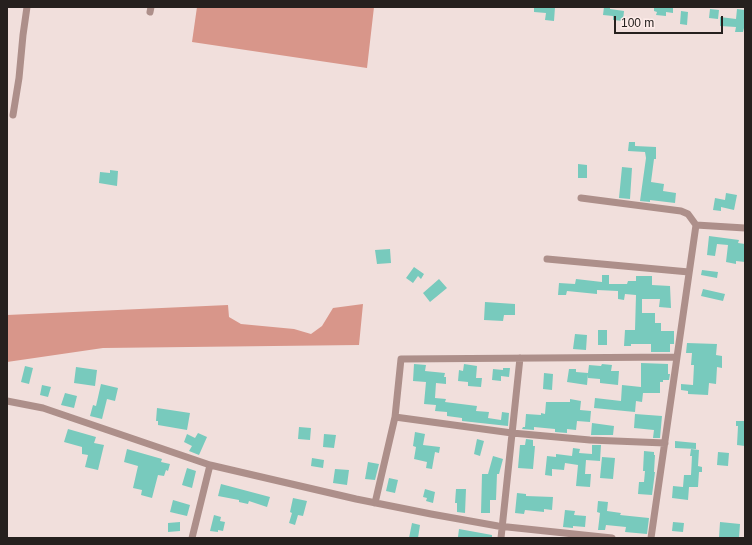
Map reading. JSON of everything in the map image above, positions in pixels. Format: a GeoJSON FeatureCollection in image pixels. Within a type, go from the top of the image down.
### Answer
{"type":"FeatureCollection","features":[{"type":"Feature","properties":{"kind":"street"},"geometry":{"type":"LineString","coordinates":[[13,114],[19,78],[22,35],[27,7]]}},
{"type":"Feature","properties":{"kind":"street"},"geometry":{"type":"LineString","coordinates":[[581,198],[681,211],[688,214],[696,225],[651,538]]}},
{"type":"Feature","properties":{"kind":"street"},"geometry":{"type":"LineString","coordinates":[[696,225],[745,228]]}},
{"type":"Feature","properties":{"kind":"street"},"geometry":{"type":"LineString","coordinates":[[548,259],[690,272]]}},
{"type":"Feature","properties":{"kind":"street"},"geometry":{"type":"LineString","coordinates":[[376,503],[396,417],[401,358],[677,357]]}},
{"type":"Feature","properties":{"kind":"street"},"geometry":{"type":"LineString","coordinates":[[501,538],[520,358]]}},
{"type":"Feature","properties":{"kind":"street"},"geometry":{"type":"LineString","coordinates":[[7,401],[43,408],[210,465],[376,503],[502,526],[612,538]]}},
{"type":"Feature","properties":{"kind":"street"},"geometry":{"type":"LineString","coordinates":[[396,417],[512,433],[590,440],[665,443]]}},
{"type":"Feature","properties":{"kind":"street"},"geometry":{"type":"LineString","coordinates":[[192,538],[210,465]]}},
{"type":"Feature","properties":{"kind":"shaded area"},"geometry":{"type":"Polygon","coordinates":[[[197,7],[374,7],[367,68],[192,42],[197,7]]]}},
{"type":"Feature","properties":{"kind":"shaded area"},"geometry":{"type":"Polygon","coordinates":[[[363,304],[359,345],[103,348],[7,362],[7,315],[228,305],[229,317],[241,324],[294,329],[311,334],[322,326],[333,308],[363,304]]]}},
{"type":"Feature","properties":{"kind":"building"},"geometry":{"type":"Polygon","coordinates":[[[534,7],[555,7],[554,21],[545,20],[546,13],[534,12],[534,7]]]}},
{"type":"Feature","properties":{"kind":"building"},"geometry":{"type":"Polygon","coordinates":[[[604,7],[624,11],[623,21],[613,20],[613,16],[603,15],[604,7]]]}},
{"type":"Feature","properties":{"kind":"building"},"geometry":{"type":"Polygon","coordinates":[[[654,7],[673,7],[673,13],[666,12],[666,16],[656,15],[657,12],[654,11],[654,7]]]}},
{"type":"Feature","properties":{"kind":"building"},"geometry":{"type":"Polygon","coordinates":[[[710,9],[719,10],[718,19],[709,18],[710,9]]]}},
{"type":"Feature","properties":{"kind":"building"},"geometry":{"type":"Polygon","coordinates":[[[737,9],[745,10],[745,28],[743,32],[735,32],[736,27],[720,26],[720,17],[736,19],[737,9]]]}},
{"type":"Feature","properties":{"kind":"building"},"geometry":{"type":"Polygon","coordinates":[[[681,11],[688,12],[687,25],[680,24],[681,11]]]}},
{"type":"Feature","properties":{"kind":"building"},"geometry":{"type":"Polygon","coordinates":[[[629,142],[635,142],[635,146],[656,147],[656,159],[654,159],[651,182],[664,184],[663,191],[676,193],[675,203],[650,200],[650,202],[640,201],[646,158],[645,152],[628,151],[629,142]]]}},
{"type":"Feature","properties":{"kind":"building"},"geometry":{"type":"Polygon","coordinates":[[[578,164],[587,165],[587,178],[578,178],[578,164]]]}},
{"type":"Feature","properties":{"kind":"building"},"geometry":{"type":"Polygon","coordinates":[[[622,167],[632,168],[630,199],[619,198],[622,167]]]}},
{"type":"Feature","properties":{"kind":"building"},"geometry":{"type":"Polygon","coordinates":[[[110,170],[118,171],[117,186],[99,183],[100,172],[110,173],[110,170]]]}},
{"type":"Feature","properties":{"kind":"building"},"geometry":{"type":"Polygon","coordinates":[[[726,193],[737,195],[734,210],[721,207],[721,211],[713,210],[715,198],[725,200],[726,193]]]}},
{"type":"Feature","properties":{"kind":"building"},"geometry":{"type":"Polygon","coordinates":[[[709,236],[739,240],[738,243],[745,244],[745,262],[736,261],[736,264],[726,262],[728,245],[717,244],[715,256],[707,255],[709,236]]]}},
{"type":"Feature","properties":{"kind":"building"},"geometry":{"type":"Polygon","coordinates":[[[390,249],[391,263],[377,264],[375,250],[390,249]]]}},
{"type":"Feature","properties":{"kind":"building"},"geometry":{"type":"Polygon","coordinates":[[[414,267],[424,274],[421,279],[418,276],[413,283],[406,278],[414,267]]]}},
{"type":"Feature","properties":{"kind":"building"},"geometry":{"type":"Polygon","coordinates":[[[702,270],[718,272],[717,278],[701,275],[702,270]]]}},
{"type":"Feature","properties":{"kind":"building"},"geometry":{"type":"Polygon","coordinates":[[[602,275],[609,275],[609,284],[627,284],[628,281],[636,281],[636,276],[652,276],[652,285],[670,286],[671,308],[659,307],[660,299],[642,299],[642,313],[655,313],[655,323],[661,323],[661,331],[674,331],[674,344],[670,344],[670,352],[651,352],[651,344],[631,344],[631,346],[624,346],[625,330],[635,330],[636,295],[625,294],[624,300],[618,299],[618,291],[597,290],[597,294],[567,291],[566,295],[558,295],[559,283],[575,284],[576,279],[602,282],[602,275]]]}},
{"type":"Feature","properties":{"kind":"building"},"geometry":{"type":"Polygon","coordinates":[[[439,279],[447,288],[430,302],[423,293],[439,279]]]}},
{"type":"Feature","properties":{"kind":"building"},"geometry":{"type":"Polygon","coordinates":[[[703,289],[725,294],[723,301],[701,296],[703,289]]]}},
{"type":"Feature","properties":{"kind":"building"},"geometry":{"type":"Polygon","coordinates":[[[485,302],[515,304],[515,315],[504,315],[503,321],[484,320],[485,302]]]}},
{"type":"Feature","properties":{"kind":"building"},"geometry":{"type":"Polygon","coordinates":[[[598,330],[607,330],[607,345],[598,345],[598,330]]]}},
{"type":"Feature","properties":{"kind":"building"},"geometry":{"type":"Polygon","coordinates":[[[575,334],[587,335],[586,350],[573,349],[575,334]]]}},
{"type":"Feature","properties":{"kind":"building"},"geometry":{"type":"Polygon","coordinates":[[[687,343],[717,344],[716,355],[722,356],[722,368],[717,367],[716,384],[709,383],[708,395],[688,394],[688,391],[681,390],[681,384],[693,385],[694,365],[691,365],[692,353],[686,353],[687,343]]]}},
{"type":"Feature","properties":{"kind":"building"},"geometry":{"type":"Polygon","coordinates":[[[641,363],[668,364],[668,374],[670,374],[669,380],[663,380],[663,382],[660,382],[660,393],[643,393],[642,402],[636,401],[635,412],[594,408],[595,398],[621,401],[622,385],[641,387],[641,363]]]}},
{"type":"Feature","properties":{"kind":"building"},"geometry":{"type":"Polygon","coordinates":[[[414,364],[426,365],[425,371],[445,373],[444,377],[446,377],[446,384],[436,383],[435,398],[446,399],[445,402],[477,406],[476,411],[489,412],[488,418],[501,420],[502,412],[509,413],[508,426],[462,421],[462,418],[447,416],[447,412],[435,411],[436,405],[424,404],[426,382],[413,381],[414,364]]]}},
{"type":"Feature","properties":{"kind":"building"},"geometry":{"type":"Polygon","coordinates":[[[464,364],[477,366],[476,378],[482,378],[481,387],[468,386],[468,382],[458,381],[459,370],[463,371],[464,364]]]}},
{"type":"Feature","properties":{"kind":"building"},"geometry":{"type":"Polygon","coordinates":[[[602,364],[612,365],[611,371],[619,371],[618,385],[600,383],[600,379],[588,378],[588,374],[587,385],[567,382],[569,369],[576,369],[576,372],[588,373],[589,365],[601,366],[602,364]]]}},
{"type":"Feature","properties":{"kind":"building"},"geometry":{"type":"Polygon","coordinates":[[[25,366],[33,368],[29,384],[21,382],[25,366]]]}},
{"type":"Feature","properties":{"kind":"building"},"geometry":{"type":"Polygon","coordinates":[[[76,367],[97,370],[95,386],[74,383],[76,367]]]}},
{"type":"Feature","properties":{"kind":"building"},"geometry":{"type":"Polygon","coordinates":[[[503,368],[510,368],[509,377],[501,376],[501,381],[492,380],[493,369],[503,370],[503,368]]]}},
{"type":"Feature","properties":{"kind":"building"},"geometry":{"type":"Polygon","coordinates":[[[544,373],[553,374],[552,390],[543,389],[544,373]]]}},
{"type":"Feature","properties":{"kind":"building"},"geometry":{"type":"Polygon","coordinates":[[[101,384],[118,388],[115,401],[107,399],[102,419],[90,416],[93,405],[96,406],[101,384]]]}},
{"type":"Feature","properties":{"kind":"building"},"geometry":{"type":"Polygon","coordinates":[[[42,385],[51,387],[48,397],[40,395],[42,385]]]}},
{"type":"Feature","properties":{"kind":"building"},"geometry":{"type":"Polygon","coordinates":[[[65,393],[77,396],[74,408],[61,405],[65,393]]]}},
{"type":"Feature","properties":{"kind":"building"},"geometry":{"type":"Polygon","coordinates":[[[570,399],[581,401],[580,410],[591,411],[590,422],[577,421],[576,430],[567,429],[567,433],[555,432],[555,429],[534,427],[534,430],[522,429],[525,427],[526,414],[545,414],[546,402],[570,402],[570,399]]]}},
{"type":"Feature","properties":{"kind":"building"},"geometry":{"type":"Polygon","coordinates":[[[157,408],[190,413],[187,430],[158,425],[158,421],[156,421],[157,408]]]}},
{"type":"Feature","properties":{"kind":"building"},"geometry":{"type":"Polygon","coordinates":[[[635,414],[662,416],[660,438],[653,438],[654,430],[634,428],[635,414]]]}},
{"type":"Feature","properties":{"kind":"building"},"geometry":{"type":"Polygon","coordinates":[[[736,421],[745,421],[745,446],[737,445],[738,426],[736,426],[736,421]]]}},
{"type":"Feature","properties":{"kind":"building"},"geometry":{"type":"Polygon","coordinates":[[[592,423],[614,426],[613,435],[591,435],[592,423]]]}},
{"type":"Feature","properties":{"kind":"building"},"geometry":{"type":"Polygon","coordinates":[[[299,427],[311,428],[310,440],[298,439],[299,427]]]}},
{"type":"Feature","properties":{"kind":"building"},"geometry":{"type":"Polygon","coordinates":[[[68,429],[96,437],[94,443],[104,445],[98,470],[85,467],[88,455],[82,454],[82,447],[64,442],[68,429]]]}},
{"type":"Feature","properties":{"kind":"building"},"geometry":{"type":"Polygon","coordinates":[[[415,432],[425,434],[423,445],[440,447],[439,453],[435,452],[432,469],[426,468],[427,462],[414,459],[416,447],[413,446],[415,432]]]}},
{"type":"Feature","properties":{"kind":"building"},"geometry":{"type":"Polygon","coordinates":[[[198,433],[207,437],[199,455],[189,451],[192,446],[184,442],[187,434],[195,438],[198,433]]]}},
{"type":"Feature","properties":{"kind":"building"},"geometry":{"type":"Polygon","coordinates":[[[324,434],[336,435],[334,448],[323,447],[324,434]]]}},
{"type":"Feature","properties":{"kind":"building"},"geometry":{"type":"Polygon","coordinates":[[[477,439],[484,441],[480,456],[474,454],[477,439]]]}},
{"type":"Feature","properties":{"kind":"building"},"geometry":{"type":"Polygon","coordinates":[[[526,439],[533,440],[533,446],[535,446],[533,469],[518,468],[520,445],[525,445],[526,439]]]}},
{"type":"Feature","properties":{"kind":"building"},"geometry":{"type":"Polygon","coordinates":[[[675,441],[696,443],[696,449],[675,448],[675,441]]]}},
{"type":"Feature","properties":{"kind":"building"},"geometry":{"type":"Polygon","coordinates":[[[592,445],[601,445],[600,461],[586,460],[585,474],[591,474],[590,487],[576,486],[578,465],[565,463],[564,470],[552,469],[552,476],[545,475],[547,456],[556,457],[556,454],[572,456],[573,448],[580,449],[579,453],[592,454],[592,445]]]}},
{"type":"Feature","properties":{"kind":"building"},"geometry":{"type":"Polygon","coordinates":[[[127,449],[162,459],[161,462],[170,464],[168,471],[166,470],[164,476],[158,475],[152,498],[141,495],[142,490],[133,488],[138,466],[124,462],[127,449]]]}},
{"type":"Feature","properties":{"kind":"building"},"geometry":{"type":"Polygon","coordinates":[[[691,449],[699,450],[698,466],[702,467],[702,472],[699,472],[698,487],[689,487],[688,500],[672,498],[673,486],[683,487],[684,475],[691,475],[691,449]]]}},
{"type":"Feature","properties":{"kind":"building"},"geometry":{"type":"Polygon","coordinates":[[[644,451],[654,452],[655,455],[655,472],[652,495],[638,494],[639,482],[644,482],[644,451]]]}},
{"type":"Feature","properties":{"kind":"building"},"geometry":{"type":"Polygon","coordinates":[[[718,452],[729,453],[728,466],[717,465],[718,452]]]}},
{"type":"Feature","properties":{"kind":"building"},"geometry":{"type":"Polygon","coordinates":[[[493,456],[503,459],[499,474],[497,474],[496,500],[490,500],[490,513],[481,513],[482,474],[488,474],[493,456]]]}},
{"type":"Feature","properties":{"kind":"building"},"geometry":{"type":"Polygon","coordinates":[[[602,457],[615,458],[613,479],[600,478],[602,457]]]}},
{"type":"Feature","properties":{"kind":"building"},"geometry":{"type":"Polygon","coordinates":[[[312,458],[324,460],[323,468],[311,466],[312,458]]]}},
{"type":"Feature","properties":{"kind":"building"},"geometry":{"type":"Polygon","coordinates":[[[368,462],[379,464],[375,480],[365,479],[368,462]]]}},
{"type":"Feature","properties":{"kind":"building"},"geometry":{"type":"Polygon","coordinates":[[[187,468],[196,471],[192,488],[182,485],[187,468]]]}},
{"type":"Feature","properties":{"kind":"building"},"geometry":{"type":"Polygon","coordinates":[[[335,469],[349,470],[347,485],[333,483],[335,469]]]}},
{"type":"Feature","properties":{"kind":"building"},"geometry":{"type":"Polygon","coordinates":[[[389,478],[398,480],[395,493],[386,491],[389,478]]]}},
{"type":"Feature","properties":{"kind":"building"},"geometry":{"type":"Polygon","coordinates":[[[221,484],[270,497],[267,507],[249,501],[248,504],[239,502],[239,500],[218,496],[221,484]]]}},
{"type":"Feature","properties":{"kind":"building"},"geometry":{"type":"Polygon","coordinates":[[[425,489],[435,492],[433,503],[426,501],[427,498],[423,497],[425,489]]]}},
{"type":"Feature","properties":{"kind":"building"},"geometry":{"type":"Polygon","coordinates":[[[456,489],[466,489],[465,513],[457,512],[457,503],[455,503],[456,489]]]}},
{"type":"Feature","properties":{"kind":"building"},"geometry":{"type":"Polygon","coordinates":[[[517,493],[526,494],[526,496],[553,497],[552,510],[544,509],[544,512],[525,510],[524,514],[515,513],[517,493]]]}},
{"type":"Feature","properties":{"kind":"building"},"geometry":{"type":"Polygon","coordinates":[[[293,498],[307,501],[303,516],[298,515],[295,525],[289,523],[292,513],[290,512],[293,498]]]}},
{"type":"Feature","properties":{"kind":"building"},"geometry":{"type":"Polygon","coordinates":[[[173,500],[190,505],[187,516],[170,512],[173,500]]]}},
{"type":"Feature","properties":{"kind":"building"},"geometry":{"type":"Polygon","coordinates":[[[598,501],[608,502],[607,511],[621,513],[620,515],[649,518],[647,534],[625,532],[626,527],[606,525],[605,530],[598,530],[600,513],[597,512],[598,501]]]}},
{"type":"Feature","properties":{"kind":"building"},"geometry":{"type":"Polygon","coordinates":[[[565,510],[575,511],[574,515],[586,516],[585,527],[563,527],[565,510]]]}},
{"type":"Feature","properties":{"kind":"building"},"geometry":{"type":"Polygon","coordinates":[[[214,515],[221,517],[220,521],[225,522],[223,531],[210,531],[214,515]]]}},
{"type":"Feature","properties":{"kind":"building"},"geometry":{"type":"Polygon","coordinates":[[[180,522],[180,531],[168,532],[168,523],[180,522]]]}},
{"type":"Feature","properties":{"kind":"building"},"geometry":{"type":"Polygon","coordinates":[[[673,522],[684,523],[683,532],[672,531],[673,522]]]}},
{"type":"Feature","properties":{"kind":"building"},"geometry":{"type":"Polygon","coordinates":[[[720,522],[740,524],[739,538],[719,538],[720,522]]]}},
{"type":"Feature","properties":{"kind":"building"},"geometry":{"type":"Polygon","coordinates":[[[412,523],[420,525],[418,538],[409,538],[412,523]]]}},
{"type":"Feature","properties":{"kind":"building"},"geometry":{"type":"Polygon","coordinates":[[[459,529],[492,535],[492,538],[458,537],[459,529]]]}}]}
